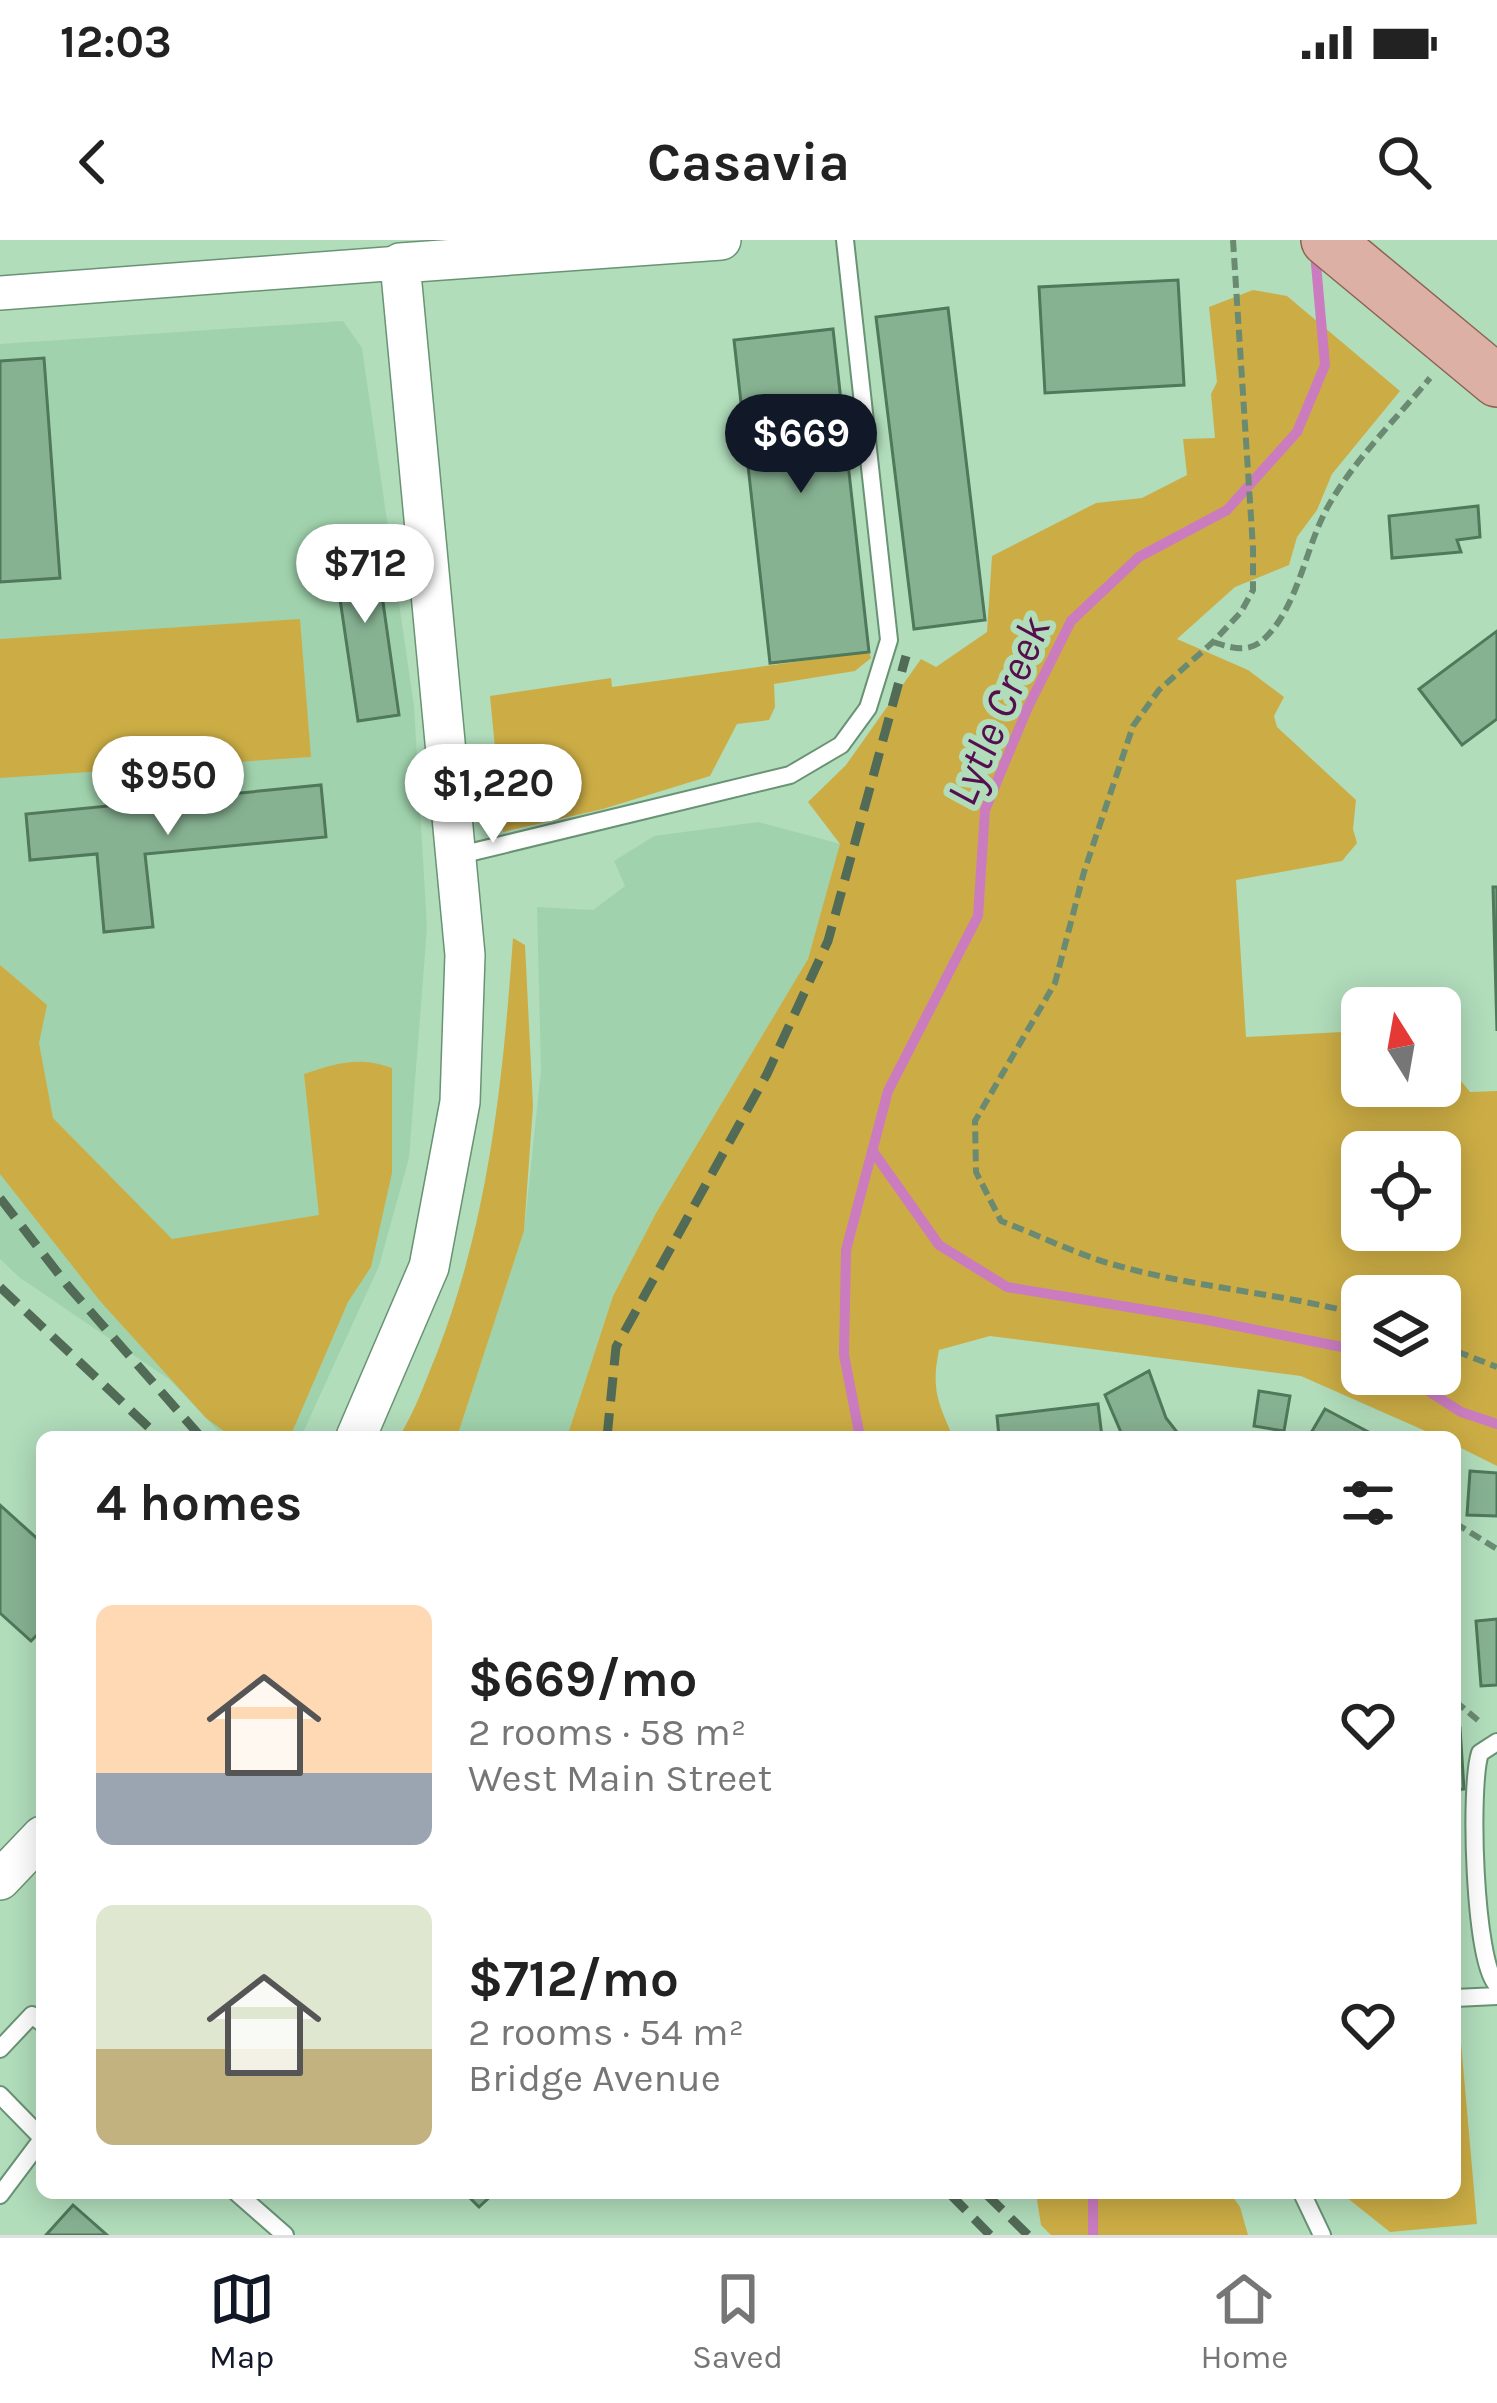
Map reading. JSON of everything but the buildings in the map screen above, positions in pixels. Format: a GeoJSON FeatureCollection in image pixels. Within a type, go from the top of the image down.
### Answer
{"type":"FeatureCollection","features":[{"type":"Feature","properties":{"kind":"main road"},"geometry":{"type":"LineString","coordinates":[[1344,254],[1497,381]]}},
{"type":"Feature","properties":{"kind":"street"},"geometry":{"type":"LineString","coordinates":[[0,293],[721,240]]}},
{"type":"Feature","properties":{"kind":"street"},"geometry":{"type":"LineString","coordinates":[[363,1420],[430,1267],[460,1102],[465,955],[400,263]]}},
{"type":"Feature","properties":{"kind":"street"},"geometry":{"type":"LineString","coordinates":[[0,1880],[36,1842]]}},
{"type":"Feature","properties":{"kind":"lane"},"geometry":{"type":"LineString","coordinates":[[456,856],[790,775],[841,745],[868,708],[890,640],[845,240]]}},
{"type":"Feature","properties":{"kind":"lane"},"geometry":{"type":"LineString","coordinates":[[1497,1742],[1480,1753],[1475,1769],[1474,1838],[1484,1958],[1497,1985]]}},
{"type":"Feature","properties":{"kind":"lane"},"geometry":{"type":"LineString","coordinates":[[1461,1998],[1497,1996]]}},
{"type":"Feature","properties":{"kind":"lane"},"geometry":{"type":"LineString","coordinates":[[0,2049],[32,2015],[36,2019]]}},
{"type":"Feature","properties":{"kind":"lane"},"geometry":{"type":"LineString","coordinates":[[0,2095],[36,2133]]}},
{"type":"Feature","properties":{"kind":"lane"},"geometry":{"type":"LineString","coordinates":[[0,2195],[36,2147]]}},
{"type":"Feature","properties":{"kind":"lane"},"geometry":{"type":"LineString","coordinates":[[244,2199],[285,2235]]}},
{"type":"Feature","properties":{"kind":"lane"},"geometry":{"type":"LineString","coordinates":[[1305,2199],[1322,2235]]}},
{"type":"Feature","properties":{"kind":"path"},"geometry":{"type":"LineString","coordinates":[[1233,240],[1252,590],[1240,612],[1159,690],[1133,726],[1084,872],[1055,983],[975,1121],[976,1172],[1001,1221],[1113,1264],[1341,1309]]}},
{"type":"Feature","properties":{"kind":"path"},"geometry":{"type":"LineString","coordinates":[[1213,642],[1241,650],[1262,643],[1285,614],[1308,546],[1331,500],[1455,346]]}},
{"type":"Feature","properties":{"kind":"path"},"geometry":{"type":"LineString","coordinates":[[1461,1353],[1497,1367]]}},
{"type":"Feature","properties":{"kind":"path"},"geometry":{"type":"LineString","coordinates":[[1461,1527],[1497,1549]]}},
{"type":"Feature","properties":{"kind":"path"},"geometry":{"type":"LineString","coordinates":[[1461,1706],[1480,1722],[1497,1721]]}},
{"type":"Feature","properties":{"kind":"shaded area"},"geometry":{"type":"Polygon","coordinates":[[[1253,290],[1287,296],[1400,391],[1332,474],[1317,510],[1297,537],[1289,565],[1235,587],[1177,639],[1248,670],[1284,697],[1274,716],[1277,727],[1356,800],[1353,829],[1357,843],[1342,861],[1236,880],[1246,1037],[1341,1032],[1341,1107],[1461,1107],[1461,1081],[1470,1092],[1497,1091],[1497,1466],[1461,1448],[1461,1431],[1425,1431],[1344,1395],[1461,1395],[1461,1275],[1341,1275],[1341,1394],[1301,1376],[990,1336],[939,1350],[937,1395],[950,1431],[569,1431],[613,1296],[656,1213],[808,959],[840,844],[808,802],[846,765],[921,659],[936,667],[987,632],[992,556],[1096,503],[1142,498],[1187,475],[1183,439],[1215,438],[1211,394],[1217,382],[1209,307],[1253,290]]]}},
{"type":"Feature","properties":{"kind":"shaded area"},"geometry":{"type":"Polygon","coordinates":[[[343,321],[362,348],[414,706],[427,928],[409,1158],[379,1266],[304,1431],[218,1431],[170,1380],[19,1277],[0,1259],[0,344],[343,321]]]}},
{"type":"Feature","properties":{"kind":"shaded area"},"geometry":{"type":"Polygon","coordinates":[[[300,619],[311,757],[0,778],[0,639],[300,619]]]}},
{"type":"Feature","properties":{"kind":"shaded area"},"geometry":{"type":"Polygon","coordinates":[[[869,652],[871,658],[855,671],[774,684],[775,707],[769,720],[737,724],[710,776],[603,809],[503,832],[490,696],[611,678],[612,687],[869,652]]]}},
{"type":"Feature","properties":{"kind":"shaded area"},"geometry":{"type":"Polygon","coordinates":[[[758,822],[841,844],[808,959],[656,1213],[613,1296],[569,1431],[459,1431],[524,1231],[541,1071],[537,907],[593,910],[625,886],[614,861],[654,836],[758,822]]]}},
{"type":"Feature","properties":{"kind":"shaded area"},"geometry":{"type":"Polygon","coordinates":[[[513,938],[525,945],[533,1106],[524,1231],[459,1431],[402,1431],[437,1353],[469,1252],[491,1148],[513,938]]]}},
{"type":"Feature","properties":{"kind":"shaded area"},"geometry":{"type":"Polygon","coordinates":[[[0,965],[47,1005],[39,1043],[53,1118],[172,1239],[319,1215],[304,1074],[348,1062],[392,1068],[392,1173],[371,1267],[348,1302],[293,1431],[224,1431],[206,1418],[100,1301],[0,1174],[0,965]]]}},
{"type":"Feature","properties":{"kind":"shaded area"},"geometry":{"type":"Polygon","coordinates":[[[1461,2043],[1477,2224],[1390,2232],[1349,2199],[1461,2199],[1461,2043]]]}},
{"type":"Feature","properties":{"kind":"shaded area"},"geometry":{"type":"Polygon","coordinates":[[[1037,2199],[1234,2199],[1248,2235],[1051,2235],[1041,2225],[1037,2199]]]}},
{"type":"Feature","properties":{"kind":"waterway","name":"Lytle Creek"},"geometry":{"type":"LineString","coordinates":[[859,1431],[844,1355],[846,1250],[888,1091],[978,916],[985,810],[1071,621],[1139,557],[1227,510],[1297,432],[1325,365],[1315,253]]}},
{"type":"Feature","properties":{"kind":"waterway"},"geometry":{"type":"LineString","coordinates":[[872,1150],[939,1245],[1007,1287],[1341,1347]]}},
{"type":"Feature","properties":{"kind":"waterway"},"geometry":{"type":"LineString","coordinates":[[1435,1395],[1461,1412],[1497,1424]]}},
{"type":"Feature","properties":{"kind":"waterway","name":"Lytle Creek"},"geometry":{"type":"LineString","coordinates":[[1093,2199],[1093,2235]]}},
{"type":"Feature","properties":{"kind":"railway"},"geometry":{"type":"LineString","coordinates":[[608,1431],[616,1347],[767,1074],[828,941],[906,656]]}},
{"type":"Feature","properties":{"kind":"railway"},"geometry":{"type":"LineString","coordinates":[[0,1198],[68,1286],[196,1431]]}},
{"type":"Feature","properties":{"kind":"railway"},"geometry":{"type":"LineString","coordinates":[[0,1287],[153,1431]]}},
{"type":"Feature","properties":{"kind":"railway"},"geometry":{"type":"LineString","coordinates":[[955,2199],[990,2235]]}},
{"type":"Feature","properties":{"kind":"railway"},"geometry":{"type":"LineString","coordinates":[[991,2199],[1028,2235]]}}]}
